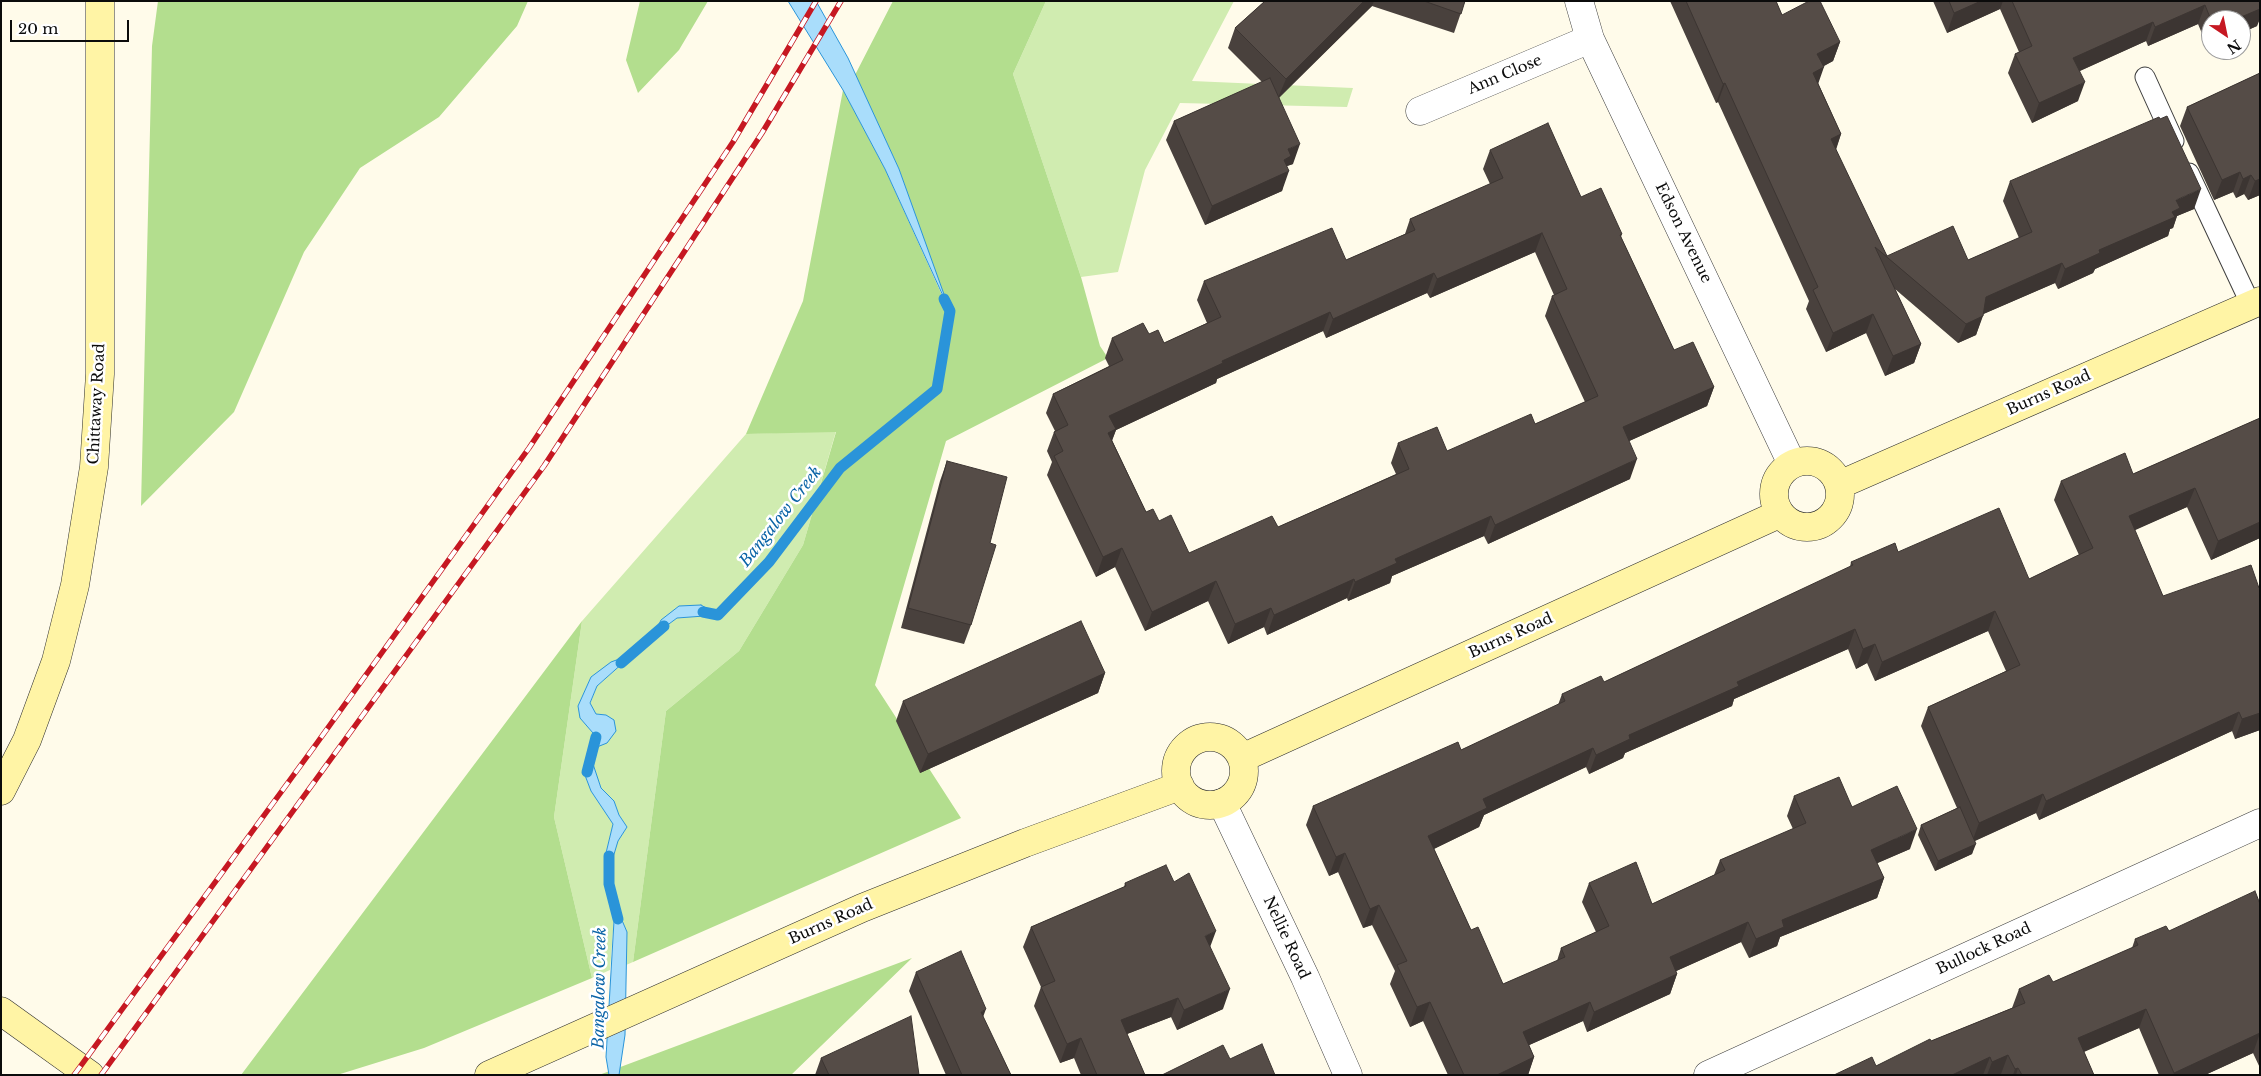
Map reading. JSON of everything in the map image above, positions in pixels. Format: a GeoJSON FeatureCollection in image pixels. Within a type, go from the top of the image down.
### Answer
{"type":"FeatureCollection","features":[{"type":"Feature","properties":{"kind":"street","name":"Chittaway Road"},"geometry":{"type":"LineString","coordinates":[[1,790],[37,714],[62,643],[82,551],[94,467],[100,364],[100,1]]}},
{"type":"Feature","properties":{"kind":"street","name":"Edson Avenue"},"geometry":{"type":"LineString","coordinates":[[1578,1],[1590,39],[1792,464]]}},
{"type":"Feature","properties":{"kind":"street","name":"Ann Close"},"geometry":{"type":"LineString","coordinates":[[1420,111],[1590,39]]}},
{"type":"Feature","properties":{"kind":"street","name":"Burns Road"},"geometry":{"type":"LineString","coordinates":[[1839,485],[2255,303]]}},
{"type":"Feature","properties":{"kind":"street"},"geometry":{"type":"LineString","coordinates":[[1806,460],[1820,463],[1832,472],[1839,485],[1841,497],[1838,509],[1820,525],[1809,528],[1797,527],[1787,522],[1779,514],[1774,500],[1774,486],[1781,473],[1792,464],[1806,460]]}},
{"type":"Feature","properties":{"kind":"street","name":"Burns Road"},"geometry":{"type":"LineString","coordinates":[[1242,758],[1779,514]]}},
{"type":"Feature","properties":{"kind":"street"},"geometry":{"type":"LineString","coordinates":[[1212,737],[1227,741],[1242,758],[1244,778],[1240,788],[1232,797],[1222,803],[1212,806],[1191,800],[1180,786],[1177,778],[1177,763],[1184,749],[1197,740],[1212,737]]}},
{"type":"Feature","properties":{"kind":"street","name":"Burns Road"},"geometry":{"type":"LineString","coordinates":[[489,1075],[862,908],[1180,786]]}},
{"type":"Feature","properties":{"kind":"street","name":"Nellie Road"},"geometry":{"type":"LineString","coordinates":[[1222,803],[1305,977],[1348,1075]]}},
{"type":"Feature","properties":{"kind":"street","name":"Bullock Road"},"geometry":{"type":"LineString","coordinates":[[1708,1075],[2260,824]]}},
{"type":"Feature","properties":{"kind":"street"},"geometry":{"type":"LineString","coordinates":[[1,1011],[90,1075]]}},
{"type":"Feature","properties":{"kind":"lane"},"geometry":{"type":"LineString","coordinates":[[2145,78],[2255,303]]}},
{"type":"Feature","properties":{"kind":"green space"},"geometry":{"type":"Polygon","coordinates":[[[158,1],[528,1],[517,26],[439,117],[360,168],[304,252],[234,412],[141,506],[152,46],[158,1]]]}},
{"type":"Feature","properties":{"kind":"green space"},"geometry":{"type":"Polygon","coordinates":[[[640,1],[708,1],[679,50],[638,93],[626,60],[640,1]]]}},
{"type":"Feature","properties":{"kind":"green space"},"geometry":{"type":"Polygon","coordinates":[[[893,1],[1046,1],[1013,74],[1081,277],[1100,346],[1108,358],[946,441],[875,685],[961,818],[633,962],[666,711],[739,651],[803,545],[836,432],[746,434],[803,301],[843,90],[885,169],[946,304],[899,169],[855,75],[893,1]]]}},
{"type":"Feature","properties":{"kind":"green space"},"geometry":{"type":"Polygon","coordinates":[[[1046,1],[1234,1],[1192,81],[1353,88],[1347,107],[1180,103],[1145,170],[1118,272],[1081,277],[1013,74],[1046,1]]]}},
{"type":"Feature","properties":{"kind":"green space"},"geometry":{"type":"Polygon","coordinates":[[[836,431],[803,545],[739,651],[666,711],[633,962],[626,965],[627,932],[615,905],[610,970],[592,978],[554,817],[582,621],[746,434],[836,431]],[[679,606],[654,634],[677,618],[717,614],[679,606]],[[632,655],[591,677],[578,706],[581,718],[593,733],[592,749],[606,715],[596,714],[590,704],[597,686],[632,655]],[[590,759],[584,770],[591,791],[613,824],[606,853],[618,841],[627,827],[619,815],[614,801],[601,788],[590,759]]]}},
{"type":"Feature","properties":{"kind":"green space"},"geometry":{"type":"Polygon","coordinates":[[[582,621],[554,817],[592,978],[424,1048],[337,1075],[241,1075],[582,621]]]}},
{"type":"Feature","properties":{"kind":"green space"},"geometry":{"type":"Polygon","coordinates":[[[912,958],[791,1075],[599,1075],[912,958]]]}},
{"type":"Feature","properties":{"kind":"water"},"geometry":{"type":"Polygon","coordinates":[[[788,1],[816,1],[848,58],[899,169],[950,311],[885,169],[843,90],[788,1]]]}},
{"type":"Feature","properties":{"kind":"water"},"geometry":{"type":"Polygon","coordinates":[[[701,605],[718,615],[677,618],[654,635],[661,620],[679,606],[701,605]]]}},
{"type":"Feature","properties":{"kind":"water"},"geometry":{"type":"Polygon","coordinates":[[[633,654],[597,686],[590,703],[596,714],[606,715],[614,720],[616,731],[607,743],[592,749],[593,733],[580,718],[578,706],[591,677],[611,662],[633,654]]]}},
{"type":"Feature","properties":{"kind":"water"},"geometry":{"type":"Polygon","coordinates":[[[591,758],[601,788],[614,801],[619,815],[627,827],[618,841],[609,871],[606,853],[613,824],[591,791],[583,770],[591,758]]]}},
{"type":"Feature","properties":{"kind":"water"},"geometry":{"type":"Polygon","coordinates":[[[615,904],[627,932],[625,1035],[619,1075],[609,1075],[606,1057],[615,904]]]}},
{"type":"Feature","properties":{"kind":"building"},"geometry":{"type":"Polygon","coordinates":[[[1265,1],[1364,1],[1286,79],[1235,28],[1265,1]]]}},
{"type":"Feature","properties":{"kind":"building"},"geometry":{"type":"Polygon","coordinates":[[[1424,1],[1465,1],[1461,14],[1424,1]]]}},
{"type":"Feature","properties":{"kind":"building"},"geometry":{"type":"Polygon","coordinates":[[[1686,1],[1776,1],[1782,15],[1809,1],[1820,1],[1840,42],[1817,54],[1824,67],[1813,73],[1841,134],[1831,139],[1887,256],[1953,226],[1968,260],[2032,232],[2010,181],[2159,117],[2160,119],[2167,116],[2201,189],[2176,200],[2180,208],[2172,212],[2175,217],[2099,250],[2100,253],[2065,269],[2062,263],[1986,297],[1983,316],[1966,324],[1875,247],[1921,344],[1893,356],[1873,314],[1833,333],[1813,290],[1818,287],[1686,1]]]}},
{"type":"Feature","properties":{"kind":"building"},"geometry":{"type":"Polygon","coordinates":[[[1949,1],[1981,1],[1954,13],[1949,1]]]}},
{"type":"Feature","properties":{"kind":"building"},"geometry":{"type":"Polygon","coordinates":[[[2012,1],[2260,1],[2260,9],[2251,13],[2251,10],[2207,10],[2205,5],[2155,27],[2153,22],[2073,58],[2085,82],[2039,103],[2015,54],[2032,46],[2012,1]]]}},
{"type":"Feature","properties":{"kind":"building"},"geometry":{"type":"Polygon","coordinates":[[[2260,73],[2260,179],[2255,181],[2251,175],[2243,179],[2240,172],[2222,180],[2187,107],[2260,73]]]}},
{"type":"Feature","properties":{"kind":"building"},"geometry":{"type":"Polygon","coordinates":[[[1270,78],[1300,144],[1288,149],[1291,156],[1284,160],[1289,171],[1212,206],[1174,121],[1270,78]]]}},
{"type":"Feature","properties":{"kind":"building"},"geometry":{"type":"Polygon","coordinates":[[[1548,123],[1581,197],[1601,188],[1622,234],[1620,235],[1674,350],[1693,342],[1714,387],[1623,427],[1637,459],[1495,525],[1491,516],[1395,559],[1397,563],[1355,582],[1354,579],[1274,615],[1271,608],[1235,624],[1216,581],[1152,612],[1122,548],[1103,557],[1054,456],[1063,451],[1054,432],[1068,425],[1053,394],[1123,360],[1112,338],[1143,323],[1149,334],[1158,330],[1164,343],[1221,317],[1204,281],[1332,228],[1346,260],[1415,230],[1410,219],[1503,178],[1490,150],[1548,123]],[[1542,233],[1437,279],[1434,273],[1333,319],[1330,312],[1222,361],[1223,363],[1109,416],[1116,429],[1108,433],[1146,512],[1153,509],[1159,521],[1171,515],[1189,553],[1272,516],[1278,527],[1409,469],[1398,443],[1437,427],[1447,451],[1531,414],[1535,424],[1598,396],[1552,296],[1567,289],[1542,233]]]}},
{"type":"Feature","properties":{"kind":"building"},"geometry":{"type":"Polygon","coordinates":[[[2260,418],[2260,522],[2218,541],[2195,488],[2129,516],[2163,596],[2251,565],[2260,587],[2260,713],[2242,719],[2239,712],[2046,801],[2043,794],[1979,823],[1928,707],[2020,665],[1995,611],[1882,662],[1875,644],[1863,649],[1855,629],[1737,682],[1739,686],[1629,735],[1630,739],[1596,755],[1593,748],[1483,799],[1487,808],[1428,836],[1471,930],[1478,927],[1503,984],[1565,957],[1561,948],[1609,926],[1589,883],[1636,862],[1652,904],[1725,870],[1720,860],[1806,823],[1794,796],[1839,777],[1852,807],[1897,786],[1917,829],[1871,850],[1884,878],[1782,920],[1784,927],[1756,939],[1748,922],[1670,957],[1677,974],[1594,1012],[1590,1002],[1523,1032],[1534,1057],[1497,1075],[1464,1075],[1430,1002],[1417,1007],[1397,965],[1407,961],[1379,905],[1370,909],[1345,853],[1336,857],[1313,806],[1458,742],[1461,750],[1565,701],[1562,694],[1601,676],[1604,682],[1853,565],[1851,562],[1895,543],[1898,552],[1999,508],[2029,579],[2093,548],[2061,481],[2125,453],[2133,474],[2260,418]]]}},
{"type":"Feature","properties":{"kind":"building"},"geometry":{"type":"Polygon","coordinates":[[[947,461],[1007,477],[990,543],[996,545],[971,625],[908,608],[947,461]]]}},
{"type":"Feature","properties":{"kind":"building"},"geometry":{"type":"Polygon","coordinates":[[[1081,621],[1105,673],[928,754],[903,701],[1081,621]]]}},
{"type":"Feature","properties":{"kind":"building"},"geometry":{"type":"Polygon","coordinates":[[[1960,807],[1976,844],[1938,861],[1921,825],[1960,807]]]}},
{"type":"Feature","properties":{"kind":"building"},"geometry":{"type":"Polygon","coordinates":[[[1166,865],[1174,882],[1189,873],[1216,931],[1205,936],[1230,989],[1184,1010],[1178,998],[1121,1020],[1145,1075],[1097,1075],[1081,1038],[1067,1044],[1041,987],[1055,981],[1031,927],[1126,886],[1125,883],[1166,865]]]}},
{"type":"Feature","properties":{"kind":"building"},"geometry":{"type":"Polygon","coordinates":[[[2255,891],[2260,904],[2260,1033],[2174,1073],[2146,1009],[2078,1038],[2094,1075],[2022,1075],[2018,1068],[2015,1069],[2008,1055],[1992,1062],[1990,1057],[1952,1075],[1834,1075],[1872,1057],[1876,1066],[1930,1039],[1931,1041],[2025,1003],[2019,989],[2049,975],[2053,982],[2138,945],[2135,939],[2166,926],[2169,931],[2255,891]]]}},
{"type":"Feature","properties":{"kind":"building"},"geometry":{"type":"Polygon","coordinates":[[[961,951],[986,1009],[981,1012],[1011,1075],[962,1075],[916,972],[961,951]]]}},
{"type":"Feature","properties":{"kind":"building"},"geometry":{"type":"Polygon","coordinates":[[[911,1016],[919,1075],[829,1075],[821,1058],[911,1016]]]}},
{"type":"Feature","properties":{"kind":"building"},"geometry":{"type":"Polygon","coordinates":[[[1262,1044],[1275,1075],[1162,1075],[1223,1045],[1230,1059],[1262,1044]]]}},
{"type":"Feature","properties":{"kind":"waterway","name":"Bangalow Creek"},"geometry":{"type":"LineString","coordinates":[[703,612],[718,615],[769,562],[840,468],[937,389],[950,311],[944,299]]}},
{"type":"Feature","properties":{"kind":"waterway","name":"Bangalow Creek"},"geometry":{"type":"LineString","coordinates":[[621,663],[664,626]]}},
{"type":"Feature","properties":{"kind":"waterway","name":"Bangalow Creek"},"geometry":{"type":"LineString","coordinates":[[587,772],[596,737]]}},
{"type":"Feature","properties":{"kind":"waterway","name":"Bangalow Creek"},"geometry":{"type":"LineString","coordinates":[[609,856],[609,884],[618,919]]}},
{"type":"Feature","properties":{"kind":"railway"},"geometry":{"type":"LineString","coordinates":[[74,1075],[317,743],[529,448],[733,142],[816,1]]}},
{"type":"Feature","properties":{"kind":"railway"},"geometry":{"type":"LineString","coordinates":[[101,1075],[544,466],[762,133],[841,1]]}}]}
